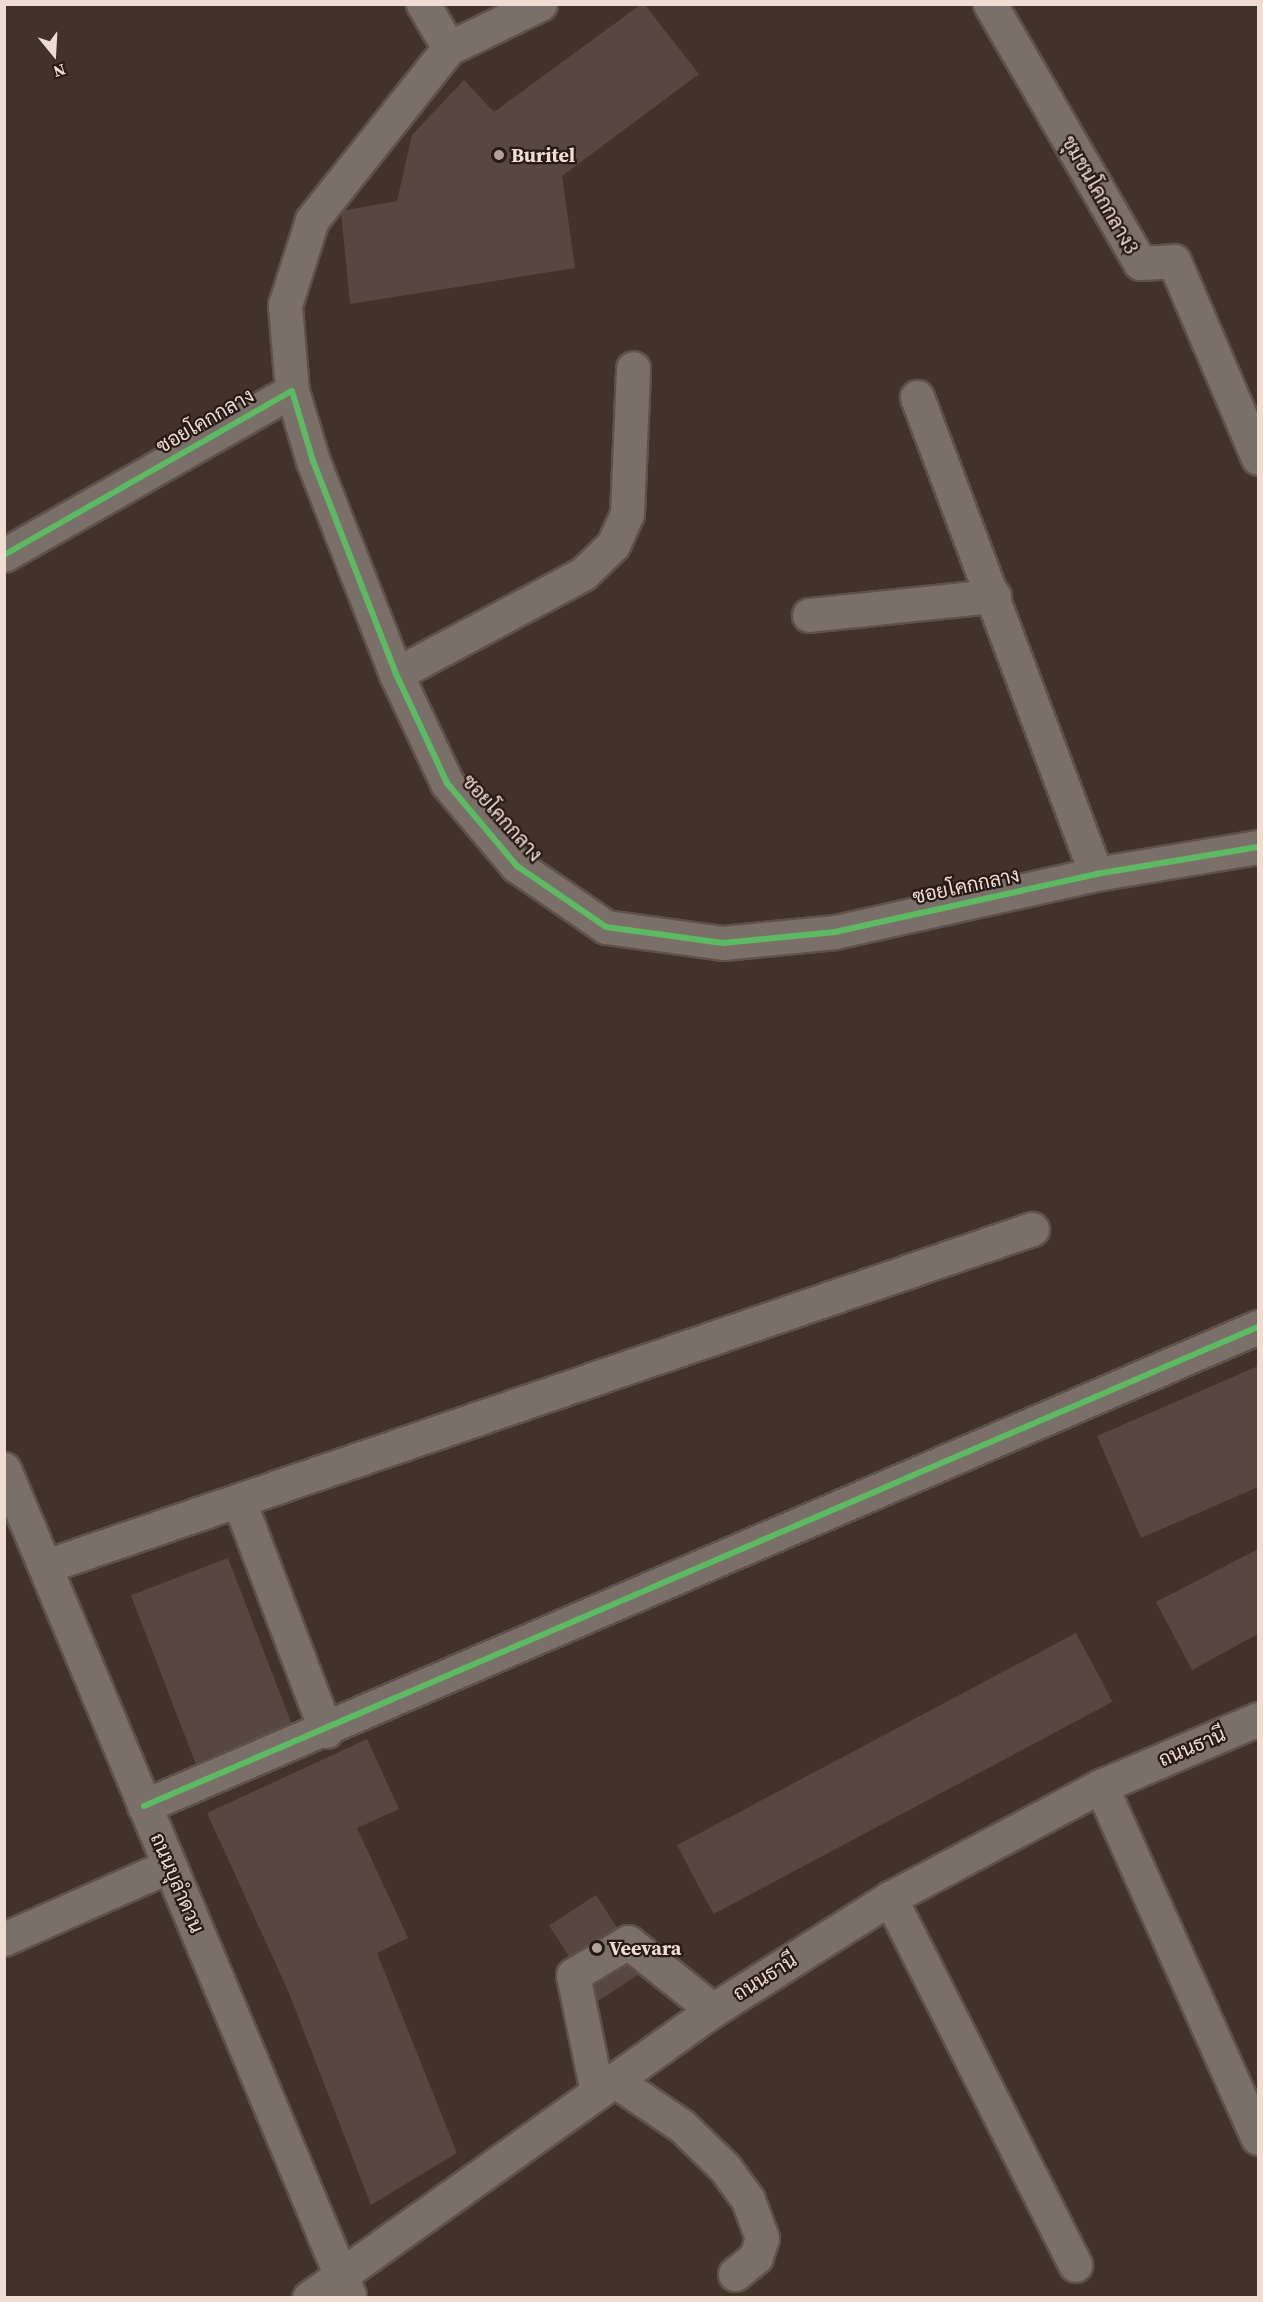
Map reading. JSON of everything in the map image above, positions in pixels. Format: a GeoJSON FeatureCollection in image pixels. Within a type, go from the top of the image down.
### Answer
{"type":"FeatureCollection","features":[{"type":"Feature","properties":{"kind":"street"},"geometry":{"type":"LineString","coordinates":[[423,4],[449,48]]}},
{"type":"Feature","properties":{"kind":"street"},"geometry":{"type":"LineString","coordinates":[[292,391],[285,305],[312,220],[449,48],[540,4]]}},
{"type":"Feature","properties":{"kind":"street","name":"ชุมชนโคกกลาง3"},"geometry":{"type":"LineString","coordinates":[[990,4],[1140,263],[1174,261],[1252,425],[1258,458]]}},
{"type":"Feature","properties":{"kind":"street"},"geometry":{"type":"LineString","coordinates":[[396,674],[584,573],[613,545],[627,514],[633,368]]}},
{"type":"Feature","properties":{"kind":"street","name":"ซอยโคกกลาง"},"geometry":{"type":"LineString","coordinates":[[4,555],[292,391],[313,460],[396,674],[447,783],[517,866],[606,927],[723,943],[835,932],[1096,874],[1258,847]]}},
{"type":"Feature","properties":{"kind":"street"},"geometry":{"type":"LineString","coordinates":[[917,397],[994,596],[1096,874]]}},
{"type":"Feature","properties":{"kind":"street"},"geometry":{"type":"LineString","coordinates":[[808,615],[994,596]]}},
{"type":"Feature","properties":{"kind":"street"},"geometry":{"type":"LineString","coordinates":[[46,1566],[239,1502],[1032,1229]]}},
{"type":"Feature","properties":{"kind":"street"},"geometry":{"type":"LineString","coordinates":[[144,1806],[326,1731],[1258,1327]]}},
{"type":"Feature","properties":{"kind":"street","name":"ถนนบุลำดวน"},"geometry":{"type":"LineString","coordinates":[[4,1469],[346,2287]]}},
{"type":"Feature","properties":{"kind":"street"},"geometry":{"type":"LineString","coordinates":[[239,1502],[326,1731]]}},
{"type":"Feature","properties":{"kind":"street","name":"ถนนธานี"},"geometry":{"type":"LineString","coordinates":[[309,2298],[346,2287],[605,2086],[713,2010],[890,1898],[1101,1786],[1258,1719]]}},
{"type":"Feature","properties":{"kind":"street"},"geometry":{"type":"LineString","coordinates":[[1101,1786],[1258,2138]]}},
{"type":"Feature","properties":{"kind":"street"},"geometry":{"type":"LineString","coordinates":[[4,1939],[169,1866]]}},
{"type":"Feature","properties":{"kind":"street"},"geometry":{"type":"LineString","coordinates":[[890,1898],[1075,2265]]}},
{"type":"Feature","properties":{"kind":"street"},"geometry":{"type":"LineString","coordinates":[[713,2010],[628,1942],[573,1975],[605,2086],[682,2126],[725,2168],[748,2200],[762,2238],[756,2257],[735,2274]]}},
{"type":"Feature","properties":{"kind":"building","name":"Buritel"},"geometry":{"type":"Polygon","coordinates":[[[640,5],[645,5],[699,74],[562,176],[575,268],[350,304],[341,211],[397,201],[412,135],[464,80],[494,112],[640,5]]]}},
{"type":"Feature","properties":{"kind":"building"},"geometry":{"type":"Polygon","coordinates":[[[1258,1366],[1258,1487],[1141,1538],[1097,1436],[1258,1366]]]}},
{"type":"Feature","properties":{"kind":"building"},"geometry":{"type":"Polygon","coordinates":[[[1258,1549],[1258,1634],[1192,1670],[1156,1602],[1258,1549]]]}},
{"type":"Feature","properties":{"kind":"building"},"geometry":{"type":"Polygon","coordinates":[[[228,1558],[293,1726],[195,1763],[131,1595],[228,1558]]]}},
{"type":"Feature","properties":{"kind":"building"},"geometry":{"type":"Polygon","coordinates":[[[1076,1633],[1113,1702],[714,1914],[677,1845],[1076,1633]]]}},
{"type":"Feature","properties":{"kind":"building"},"geometry":{"type":"Polygon","coordinates":[[[367,1739],[399,1809],[357,1828],[408,1938],[377,1953],[457,2153],[371,2205],[289,1993],[207,1813],[367,1739]]]}},
{"type":"Feature","properties":{"kind":"building","name":"Veevara"},"geometry":{"type":"Polygon","coordinates":[[[596,1895],[645,1970],[598,2001],[549,1925],[596,1895]]]}},
{"type":"Feature","properties":{"kind":"cycle path"},"geometry":{"type":"LineString","coordinates":[[4,555],[292,391],[313,461],[396,674],[447,783],[517,866],[606,927],[723,943],[835,932],[1096,874],[1258,847]]}},
{"type":"Feature","properties":{"kind":"cycle path"},"geometry":{"type":"LineString","coordinates":[[144,1806],[1258,1327]]}},
{"type":"Feature","properties":{"kind":"place","name":"Buritel"},"geometry":{"type":"Point","coordinates":[499,155]}},
{"type":"Feature","properties":{"kind":"place","name":"Veevara"},"geometry":{"type":"Point","coordinates":[597,1948]}}]}
